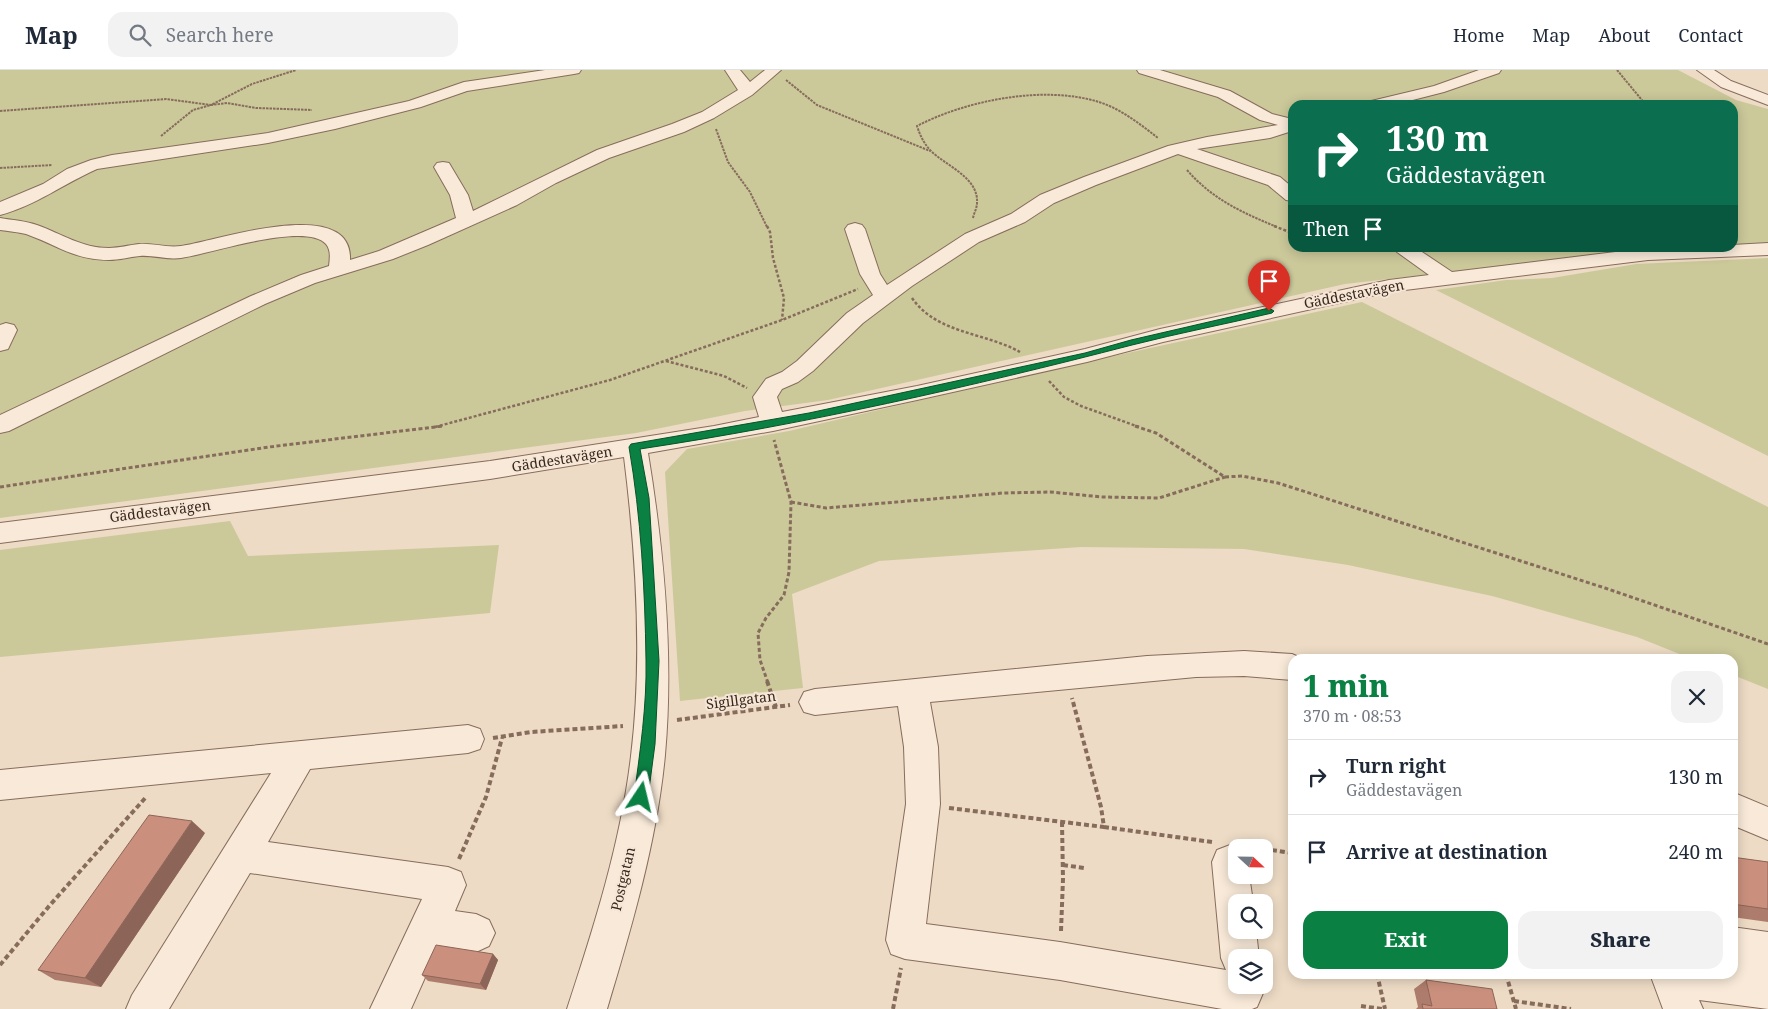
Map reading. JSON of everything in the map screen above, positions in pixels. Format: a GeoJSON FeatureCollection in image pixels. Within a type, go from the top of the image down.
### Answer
{"type":"FeatureCollection","features":[{"type":"Feature","properties":{"kind":"street"},"geometry":{"type":"LineString","coordinates":[[0,209],[49,188],[88,167],[112,160],[268,138],[416,104],[464,88],[574,70]]}},
{"type":"Feature","properties":{"kind":"street"},"geometry":{"type":"LineString","coordinates":[[732,70],[741,80],[747,92]]}},
{"type":"Feature","properties":{"kind":"street"},"geometry":{"type":"LineString","coordinates":[[2,424],[258,300],[338,269],[386,255],[466,222],[603,154],[678,128],[708,115],[747,92],[774,70]]}},
{"type":"Feature","properties":{"kind":"street"},"geometry":{"type":"LineString","coordinates":[[1144,70],[1218,92],[1266,117],[1288,124]]}},
{"type":"Feature","properties":{"kind":"street"},"geometry":{"type":"LineString","coordinates":[[1393,100],[1433,90],[1494,70]]}},
{"type":"Feature","properties":{"kind":"street"},"geometry":{"type":"LineString","coordinates":[[1704,70],[1726,84],[1768,100]]}},
{"type":"Feature","properties":{"kind":"street"},"geometry":{"type":"LineString","coordinates":[[1437,73],[1458,82]]}},
{"type":"Feature","properties":{"kind":"street"},"geometry":{"type":"LineString","coordinates":[[773,423],[765,397],[774,384],[790,377],[805,366],[855,318],[880,290],[905,282],[972,238],[1018,218],[1056,195],[1176,150],[1207,142],[1270,133],[1288,126]]}},
{"type":"Feature","properties":{"kind":"street"},"geometry":{"type":"LineString","coordinates":[[1176,150],[1264,177],[1274,181],[1288,193]]}},
{"type":"Feature","properties":{"kind":"street"},"geometry":{"type":"LineString","coordinates":[[443,167],[448,181],[459,198],[466,222]]}},
{"type":"Feature","properties":{"kind":"street"},"geometry":{"type":"LineString","coordinates":[[0,224],[30,229],[76,250],[109,254],[141,250],[171,253],[182,252],[235,239],[295,230],[309,231],[324,234],[334,241],[340,252],[338,269]]}},
{"type":"Feature","properties":{"kind":"street"},"geometry":{"type":"LineString","coordinates":[[855,229],[870,274],[880,290]]}},
{"type":"Feature","properties":{"kind":"street","name":"Gäddestavägen"},"geometry":{"type":"LineString","coordinates":[[1738,250],[1768,248]]}},
{"type":"Feature","properties":{"kind":"street"},"geometry":{"type":"LineString","coordinates":[[1410,252],[1450,278]]}},
{"type":"Feature","properties":{"kind":"street","name":"Gäddestavägen"},"geometry":{"type":"LineString","coordinates":[[0,533],[490,470],[714,434],[899,397],[1362,291],[1611,253],[1688,252]]}},
{"type":"Feature","properties":{"kind":"street","name":"Postgatan"},"geometry":{"type":"LineString","coordinates":[[587,1009],[606,950],[621,891],[645,778],[648,744],[653,661],[643,498],[635,447]]}},
{"type":"Feature","properties":{"kind":"street"},"geometry":{"type":"LineString","coordinates":[[815,702],[1066,676],[1247,663],[1288,667]]}},
{"type":"Feature","properties":{"kind":"street"},"geometry":{"type":"LineString","coordinates":[[912,691],[921,747],[923,804],[905,940],[1228,984]]}},
{"type":"Feature","properties":{"kind":"street"},"geometry":{"type":"LineString","coordinates":[[0,785],[468,739]]}},
{"type":"Feature","properties":{"kind":"street"},"geometry":{"type":"LineString","coordinates":[[146,1009],[301,754]]}},
{"type":"Feature","properties":{"kind":"street"},"geometry":{"type":"LineString","coordinates":[[1738,811],[1768,824]]}},
{"type":"Feature","properties":{"kind":"street"},"geometry":{"type":"LineString","coordinates":[[1225,852],[1231,894]]}},
{"type":"Feature","properties":{"kind":"street"},"geometry":{"type":"LineString","coordinates":[[241,855],[448,885],[390,1009]]}},
{"type":"Feature","properties":{"kind":"street"},"geometry":{"type":"LineString","coordinates":[[429,926],[476,933]]}},
{"type":"Feature","properties":{"kind":"street"},"geometry":{"type":"LineString","coordinates":[[1738,947],[1768,951]]}},
{"type":"Feature","properties":{"kind":"street"},"geometry":{"type":"LineString","coordinates":[[1674,986],[1768,990]]}},
{"type":"Feature","properties":{"kind":"path"},"geometry":{"type":"LineString","coordinates":[[155,139],[194,110],[252,84],[296,70]]}},
{"type":"Feature","properties":{"kind":"path"},"geometry":{"type":"LineString","coordinates":[[774,70],[816,105],[930,152],[967,179],[977,193],[978,209],[971,223]]}},
{"type":"Feature","properties":{"kind":"path"},"geometry":{"type":"LineString","coordinates":[[1617,70],[1642,100]]}},
{"type":"Feature","properties":{"kind":"path"},"geometry":{"type":"LineString","coordinates":[[930,152],[917,132],[917,126],[944,112],[999,100],[1062,95],[1084,98],[1110,106],[1176,150],[1206,191],[1243,212],[1288,231]]}},
{"type":"Feature","properties":{"kind":"path"},"geometry":{"type":"LineString","coordinates":[[0,110],[166,99],[211,104],[227,103],[256,108],[317,110]]}},
{"type":"Feature","properties":{"kind":"path"},"geometry":{"type":"LineString","coordinates":[[708,115],[720,135],[728,162],[750,192],[770,232],[773,258],[784,298],[782,320]]}},
{"type":"Feature","properties":{"kind":"path"},"geometry":{"type":"LineString","coordinates":[[0,168],[40,165],[88,167]]}},
{"type":"Feature","properties":{"kind":"path"},"geometry":{"type":"LineString","coordinates":[[905,282],[915,304],[931,318],[1018,350],[1064,397],[1081,406],[1156,433],[1225,477]]}},
{"type":"Feature","properties":{"kind":"path"},"geometry":{"type":"LineString","coordinates":[[0,487],[269,447],[441,426],[610,380],[782,320],[880,290]]}},
{"type":"Feature","properties":{"kind":"path"},"geometry":{"type":"LineString","coordinates":[[665,361],[724,376],[743,384],[766,401]]}},
{"type":"Feature","properties":{"kind":"path"},"geometry":{"type":"LineString","coordinates":[[773,423],[772,436],[780,453],[791,502],[788,572],[784,595],[766,618],[758,633],[760,660],[776,707]]}},
{"type":"Feature","properties":{"kind":"path"},"geometry":{"type":"LineString","coordinates":[[791,502],[826,508],[1003,493],[1050,492],[1103,497],[1158,498],[1225,477],[1242,476],[1278,483],[1605,588],[1768,644]]}},
{"type":"Feature","properties":{"kind":"path"},"geometry":{"type":"LineString","coordinates":[[1066,676],[1102,807],[1104,827]]}},
{"type":"Feature","properties":{"kind":"path","name":"Sigillgatan"},"geometry":{"type":"LineString","coordinates":[[670,721],[815,702]]}},
{"type":"Feature","properties":{"kind":"path"},"geometry":{"type":"LineString","coordinates":[[448,885],[486,797],[502,738],[531,732],[629,725]]}},
{"type":"Feature","properties":{"kind":"path"},"geometry":{"type":"LineString","coordinates":[[0,965],[50,905],[139,808],[165,769]]}},
{"type":"Feature","properties":{"kind":"path"},"geometry":{"type":"LineString","coordinates":[[923,804],[1104,827],[1225,852]]}},
{"type":"Feature","properties":{"kind":"path"},"geometry":{"type":"LineString","coordinates":[[1060,961],[1063,865],[1062,822]]}},
{"type":"Feature","properties":{"kind":"path"},"geometry":{"type":"LineString","coordinates":[[1273,850],[1288,852]]}},
{"type":"Feature","properties":{"kind":"path"},"geometry":{"type":"LineString","coordinates":[[1063,865],[1084,868]]}},
{"type":"Feature","properties":{"kind":"path"},"geometry":{"type":"LineString","coordinates":[[892,1009],[905,940]]}},
{"type":"Feature","properties":{"kind":"path"},"geometry":{"type":"LineString","coordinates":[[1361,1006],[1384,1009],[1378,979]]}},
{"type":"Feature","properties":{"kind":"path"},"geometry":{"type":"LineString","coordinates":[[1508,979],[1516,1009]]}},
{"type":"Feature","properties":{"kind":"path"},"geometry":{"type":"LineString","coordinates":[[1514,1000],[1571,1009]]}},
{"type":"Feature","properties":{"kind":"shaded area"},"geometry":{"type":"Polygon","coordinates":[[[0,70],[1678,70],[1736,100],[1288,100],[1288,252],[1627,252],[1345,284],[828,400],[745,411],[636,433],[0,518],[0,70]]]}},
{"type":"Feature","properties":{"kind":"shaded area"},"geometry":{"type":"Polygon","coordinates":[[[1738,101],[1768,109],[1768,247],[1738,247],[1738,101]]]}},
{"type":"Feature","properties":{"kind":"shaded area"},"geometry":{"type":"Polygon","coordinates":[[[1768,258],[1768,456],[1436,290],[1506,280],[1552,278],[1636,264],[1768,258]]]}},
{"type":"Feature","properties":{"kind":"shaded area"},"geometry":{"type":"Polygon","coordinates":[[[1362,302],[1768,507],[1768,689],[1738,677],[1738,654],[1680,654],[1637,637],[1492,596],[1348,565],[1244,549],[1081,547],[879,561],[792,594],[803,688],[680,701],[665,472],[687,449],[789,431],[1040,372],[1362,302]]]}},
{"type":"Feature","properties":{"kind":"shaded area"},"geometry":{"type":"Polygon","coordinates":[[[230,521],[248,556],[499,545],[490,613],[0,657],[0,550],[230,521]]]}},
{"type":"Feature","properties":{"kind":"building"},"geometry":{"type":"Polygon","coordinates":[[[149,815],[192,821],[85,978],[38,970],[149,815]]]}},
{"type":"Feature","properties":{"kind":"building"},"geometry":{"type":"Polygon","coordinates":[[[1738,858],[1768,862],[1768,909],[1738,905],[1738,858]]]}},
{"type":"Feature","properties":{"kind":"building"},"geometry":{"type":"Polygon","coordinates":[[[436,945],[493,954],[480,984],[422,975],[436,945]]]}},
{"type":"Feature","properties":{"kind":"building"},"geometry":{"type":"Polygon","coordinates":[[[1426,980],[1492,989],[1497,1009],[1423,1009],[1422,1004],[1432,1006],[1426,980]]]}},
{"type":"Feature","properties":{"kind":"route"},"geometry":{"type":"LineString","coordinates":[[641,797],[645,778],[653,661],[648,555],[643,498],[635,447],[809,416],[1060,359],[1087,355],[1269,311]]}}]}
